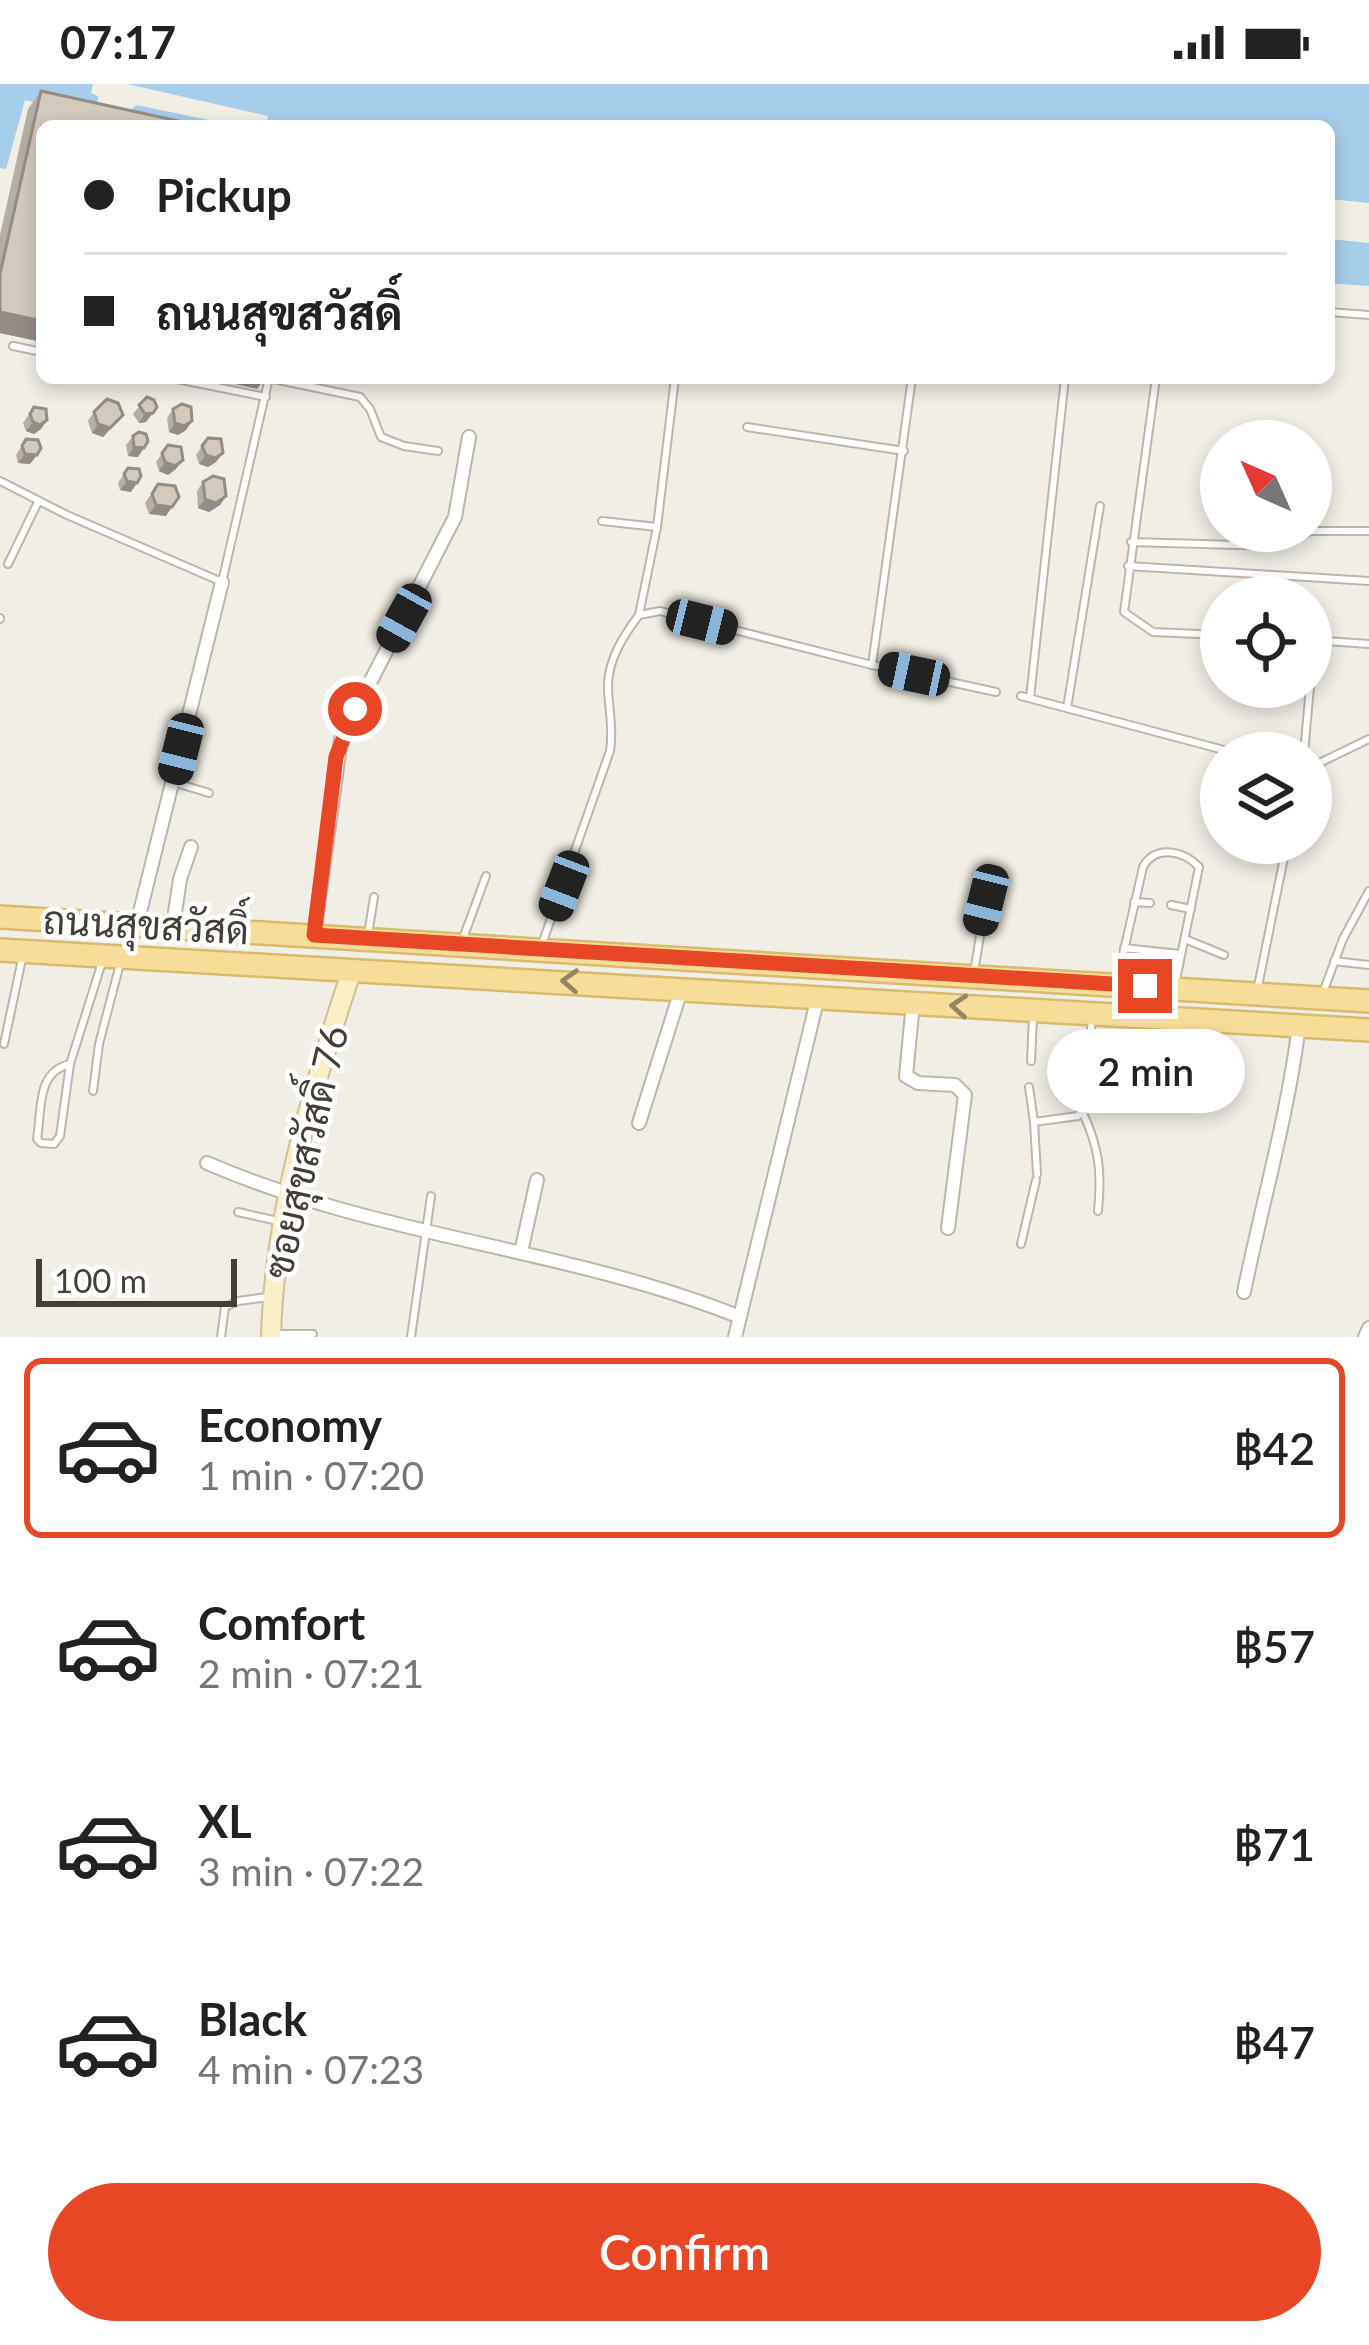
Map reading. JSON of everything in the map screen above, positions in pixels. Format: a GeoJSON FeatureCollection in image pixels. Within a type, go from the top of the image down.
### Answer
{"type":"FeatureCollection","features":[{"type":"Feature","properties":{"kind":"main road","name":"ถนนสุขสวัสดิ์"},"geometry":{"type":"LineString","coordinates":[[0,917],[1369,1001]]}},
{"type":"Feature","properties":{"kind":"main road","name":"ถนนสุขสวัสดิ์"},"geometry":{"type":"LineString","coordinates":[[0,950],[1369,1030]]}},
{"type":"Feature","properties":{"kind":"street"},"geometry":{"type":"LineString","coordinates":[[314,935],[341,740],[455,518],[469,437]]}},
{"type":"Feature","properties":{"kind":"street"},"geometry":{"type":"LineString","coordinates":[[136,924],[222,582]]}},
{"type":"Feature","properties":{"kind":"street"},"geometry":{"type":"LineString","coordinates":[[173,926],[180,879],[191,847]]}},
{"type":"Feature","properties":{"kind":"street","name":"ซอยสุขสวัสดิ์ 76"},"geometry":{"type":"LineString","coordinates":[[271,1336],[272,1297],[309,1104],[352,969]]}},
{"type":"Feature","properties":{"kind":"street"},"geometry":{"type":"LineString","coordinates":[[639,1123],[682,988]]}},
{"type":"Feature","properties":{"kind":"street"},"geometry":{"type":"LineString","coordinates":[[735,1337],[818,997]]}},
{"type":"Feature","properties":{"kind":"street"},"geometry":{"type":"LineString","coordinates":[[913,1003],[906,1076],[918,1083],[955,1085],[965,1095],[948,1228]]}},
{"type":"Feature","properties":{"kind":"street"},"geometry":{"type":"LineString","coordinates":[[1244,1292],[1267,1177],[1290,1097],[1299,1025]]}},
{"type":"Feature","properties":{"kind":"street"},"geometry":{"type":"LineString","coordinates":[[207,1163],[290,1196],[639,1281],[740,1317]]}},
{"type":"Feature","properties":{"kind":"street"},"geometry":{"type":"LineString","coordinates":[[521,1252],[537,1180]]}},
{"type":"Feature","properties":{"kind":"street"},"geometry":{"type":"LineString","coordinates":[[1365,1337],[1369,1328]]}},
{"type":"Feature","properties":{"kind":"lane"},"geometry":{"type":"LineString","coordinates":[[1335,312],[1369,315]]}},
{"type":"Feature","properties":{"kind":"lane"},"geometry":{"type":"LineString","coordinates":[[13,346],[36,351]]}},
{"type":"Feature","properties":{"kind":"lane"},"geometry":{"type":"LineString","coordinates":[[202,384],[266,397]]}},
{"type":"Feature","properties":{"kind":"lane"},"geometry":{"type":"LineString","coordinates":[[0,481],[222,582],[268,384]]}},
{"type":"Feature","properties":{"kind":"lane"},"geometry":{"type":"LineString","coordinates":[[298,384],[360,397],[381,437],[439,451]]}},
{"type":"Feature","properties":{"kind":"lane"},"geometry":{"type":"LineString","coordinates":[[540,950],[610,751],[614,725],[608,682],[614,656],[639,614],[657,527],[675,384]]}},
{"type":"Feature","properties":{"kind":"lane"},"geometry":{"type":"LineString","coordinates":[[872,665],[911,384]]}},
{"type":"Feature","properties":{"kind":"lane"},"geometry":{"type":"LineString","coordinates":[[1064,384],[1025,697],[1200,744]]}},
{"type":"Feature","properties":{"kind":"lane"},"geometry":{"type":"LineString","coordinates":[[1155,384],[1124,612],[1153,632],[1200,634]]}},
{"type":"Feature","properties":{"kind":"lane"},"geometry":{"type":"LineString","coordinates":[[747,427],[904,451]]}},
{"type":"Feature","properties":{"kind":"lane"},"geometry":{"type":"LineString","coordinates":[[8,564],[39,501]]}},
{"type":"Feature","properties":{"kind":"lane"},"geometry":{"type":"LineString","coordinates":[[1067,708],[1100,506]]}},
{"type":"Feature","properties":{"kind":"lane"},"geometry":{"type":"LineString","coordinates":[[602,520],[657,527]]}},
{"type":"Feature","properties":{"kind":"lane"},"geometry":{"type":"LineString","coordinates":[[1332,531],[1369,531]]}},
{"type":"Feature","properties":{"kind":"lane"},"geometry":{"type":"LineString","coordinates":[[1131,542],[1200,544]]}},
{"type":"Feature","properties":{"kind":"lane"},"geometry":{"type":"LineString","coordinates":[[1127,566],[1369,581]]}},
{"type":"Feature","properties":{"kind":"lane"},"geometry":{"type":"LineString","coordinates":[[639,614],[660,611],[997,692]]}},
{"type":"Feature","properties":{"kind":"lane"},"geometry":{"type":"LineString","coordinates":[[1332,641],[1369,644]]}},
{"type":"Feature","properties":{"kind":"lane"},"geometry":{"type":"LineString","coordinates":[[1332,757],[1369,739]]}},
{"type":"Feature","properties":{"kind":"lane"},"geometry":{"type":"LineString","coordinates":[[173,782],[209,793]]}},
{"type":"Feature","properties":{"kind":"lane"},"geometry":{"type":"LineString","coordinates":[[1116,984],[1148,857],[1159,852],[1180,854],[1199,867],[1174,988]]}},
{"type":"Feature","properties":{"kind":"lane"},"geometry":{"type":"LineString","coordinates":[[1256,994],[1283,864]]}},
{"type":"Feature","properties":{"kind":"lane"},"geometry":{"type":"LineString","coordinates":[[461,945],[486,876]]}},
{"type":"Feature","properties":{"kind":"lane"},"geometry":{"type":"LineString","coordinates":[[1321,998],[1369,891]]}},
{"type":"Feature","properties":{"kind":"lane"},"geometry":{"type":"LineString","coordinates":[[367,938],[374,897]]}},
{"type":"Feature","properties":{"kind":"lane"},"geometry":{"type":"LineString","coordinates":[[974,975],[986,900]]}},
{"type":"Feature","properties":{"kind":"lane"},"geometry":{"type":"LineString","coordinates":[[1134,902],[1150,903]]}},
{"type":"Feature","properties":{"kind":"lane"},"geometry":{"type":"LineString","coordinates":[[1171,905],[1192,910]]}},
{"type":"Feature","properties":{"kind":"lane"},"geometry":{"type":"LineString","coordinates":[[1185,939],[1224,956]]}},
{"type":"Feature","properties":{"kind":"lane"},"geometry":{"type":"LineString","coordinates":[[1124,948],[1181,954]]}},
{"type":"Feature","properties":{"kind":"lane"},"geometry":{"type":"LineString","coordinates":[[4,1044],[24,951]]}},
{"type":"Feature","properties":{"kind":"lane"},"geometry":{"type":"LineString","coordinates":[[70,1064],[55,1067],[46,1080],[41,1144],[53,1144],[60,1136],[70,1064],[113,956]]}},
{"type":"Feature","properties":{"kind":"lane"},"geometry":{"type":"LineString","coordinates":[[93,1091],[113,956]]}},
{"type":"Feature","properties":{"kind":"lane"},"geometry":{"type":"LineString","coordinates":[[1334,962],[1369,965]]}},
{"type":"Feature","properties":{"kind":"lane"},"geometry":{"type":"LineString","coordinates":[[1030,1061],[1033,1011]]}},
{"type":"Feature","properties":{"kind":"lane"},"geometry":{"type":"LineString","coordinates":[[1093,1015],[1082,1111],[1098,1144],[1102,1168],[1098,1211]]}},
{"type":"Feature","properties":{"kind":"lane"},"geometry":{"type":"LineString","coordinates":[[1021,1244],[1036,1177],[1029,1087]]}},
{"type":"Feature","properties":{"kind":"lane"},"geometry":{"type":"LineString","coordinates":[[1034,1122],[1070,1120],[1082,1111]]}},
{"type":"Feature","properties":{"kind":"lane"},"geometry":{"type":"LineString","coordinates":[[411,1337],[431,1196]]}},
{"type":"Feature","properties":{"kind":"lane"},"geometry":{"type":"LineString","coordinates":[[238,1212],[285,1222]]}},
{"type":"Feature","properties":{"kind":"lane"},"geometry":{"type":"LineString","coordinates":[[221,1337],[226,1307],[272,1297]]}},
{"type":"Feature","properties":{"kind":"lane"},"geometry":{"type":"LineString","coordinates":[[271,1336],[313,1334]]}},
{"type":"Feature","properties":{"kind":"water"},"geometry":{"type":"Polygon","coordinates":[[[0,84],[1369,84],[1369,286],[1335,283],[1335,120],[114,120],[25,100],[6,169],[0,168],[0,84]]]}},
{"type":"Feature","properties":{"kind":"pier"},"geometry":{"type":"Polygon","coordinates":[[[93,84],[127,84],[268,116],[267,120],[209,120],[136,105],[124,118],[95,116],[98,96],[91,93],[93,84]]]}},
{"type":"Feature","properties":{"kind":"pier"},"geometry":{"type":"Polygon","coordinates":[[[1335,200],[1369,203],[1369,243],[1335,240],[1335,200]]]}},
{"type":"Feature","properties":{"kind":"building"},"geometry":{"type":"Polygon","coordinates":[[[41,91],[174,120],[36,120],[36,320],[0,312],[0,274],[41,91]]]}},
{"type":"Feature","properties":{"kind":"building"},"geometry":{"type":"Polygon","coordinates":[[[147,397],[157,407],[145,414],[139,405],[147,397]]]}},
{"type":"Feature","properties":{"kind":"building"},"geometry":{"type":"Polygon","coordinates":[[[107,399],[118,403],[123,415],[110,428],[98,424],[94,412],[107,399]]]}},
{"type":"Feature","properties":{"kind":"building"},"geometry":{"type":"Polygon","coordinates":[[[182,404],[191,407],[192,421],[184,426],[175,423],[173,409],[182,404]]]}},
{"type":"Feature","properties":{"kind":"building"},"geometry":{"type":"Polygon","coordinates":[[[34,407],[46,409],[47,420],[40,425],[30,414],[34,407]]]}},
{"type":"Feature","properties":{"kind":"building"},"geometry":{"type":"Polygon","coordinates":[[[146,434],[144,448],[134,447],[133,436],[146,434]]]}},
{"type":"Feature","properties":{"kind":"building"},"geometry":{"type":"Polygon","coordinates":[[[208,438],[221,439],[223,453],[215,458],[206,455],[202,446],[208,438]]]}},
{"type":"Feature","properties":{"kind":"building"},"geometry":{"type":"Polygon","coordinates":[[[26,439],[38,440],[37,455],[25,454],[26,439]]]}},
{"type":"Feature","properties":{"kind":"building"},"geometry":{"type":"Polygon","coordinates":[[[168,445],[181,447],[183,460],[175,466],[165,462],[162,453],[168,445]]]}},
{"type":"Feature","properties":{"kind":"building"},"geometry":{"type":"Polygon","coordinates":[[[128,468],[139,469],[137,483],[127,481],[128,468]]]}},
{"type":"Feature","properties":{"kind":"building"},"geometry":{"type":"Polygon","coordinates":[[[213,476],[224,479],[226,496],[216,503],[205,499],[203,482],[213,476]]]}},
{"type":"Feature","properties":{"kind":"building"},"geometry":{"type":"Polygon","coordinates":[[[158,484],[175,486],[179,497],[172,507],[156,505],[152,494],[158,484]]]}},
{"type":"Feature","properties":{"kind":"route"},"geometry":{"type":"LineString","coordinates":[[355,709],[336,757],[314,935],[1145,986]]}}]}
